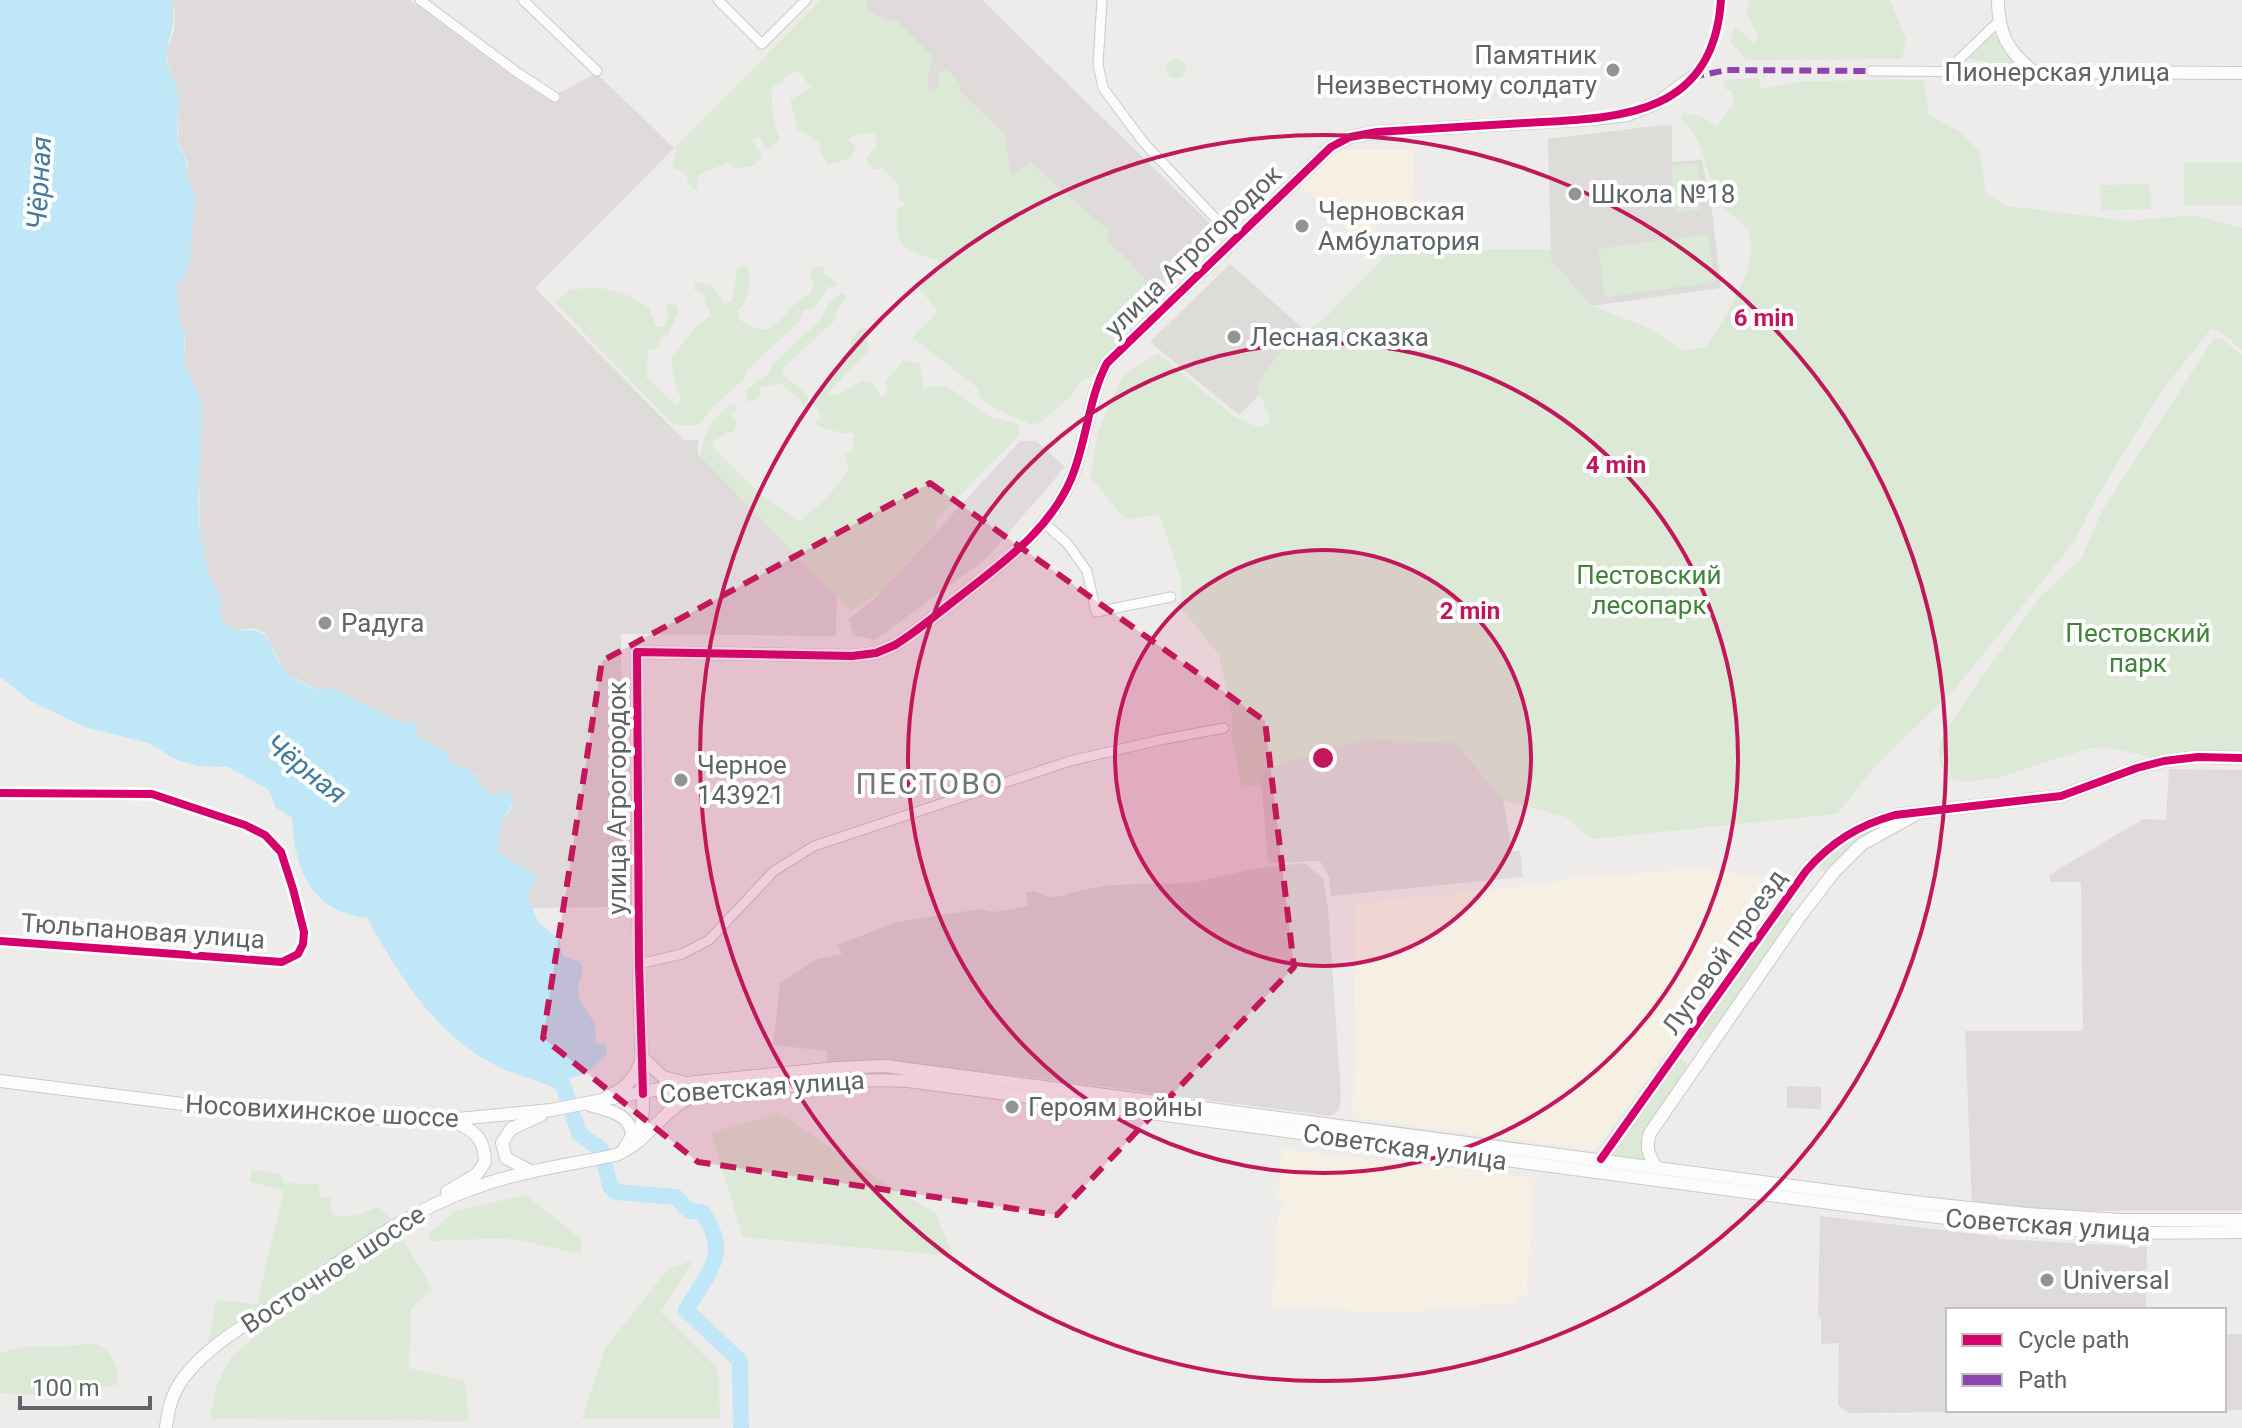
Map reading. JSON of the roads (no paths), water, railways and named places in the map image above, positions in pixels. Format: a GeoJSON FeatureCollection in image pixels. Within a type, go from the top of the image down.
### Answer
{"type":"FeatureCollection","features":[{"type":"Feature","properties":{"kind":"main road"},"geometry":{"type":"LineString","coordinates":[[1998,0],[1999,21],[2009,49],[2034,72]]}},
{"type":"Feature","properties":{"kind":"main road","name":"Пионерская улица"},"geometry":{"type":"LineString","coordinates":[[2034,72],[2242,73]]}},
{"type":"Feature","properties":{"kind":"main road","name":"улица Агрогородок"},"geometry":{"type":"LineString","coordinates":[[643,1094],[637,652],[852,656],[885,650],[906,638],[1016,552],[1044,523],[1071,480],[1098,381],[1107,363],[1323,153],[1350,137],[1377,132],[1628,115],[1657,103],[1692,77]]}},
{"type":"Feature","properties":{"kind":"main road","name":"Луговой проезд"},"geometry":{"type":"LineString","coordinates":[[1601,1159],[1778,909],[1820,856],[1846,835],[1877,820],[1939,809],[2061,796],[2164,761],[2198,757],[2242,758]]}},
{"type":"Feature","properties":{"kind":"main road","name":"Луговой проезд"},"geometry":{"type":"LineString","coordinates":[[1656,1167],[1648,1154],[1650,1133],[1798,919],[1848,856],[1875,835],[1904,820],[1939,809]]}},
{"type":"Feature","properties":{"kind":"main road"},"geometry":{"type":"LineString","coordinates":[[587,1104],[625,1087],[637,1072],[642,1057],[663,1077],[695,1089]]}},
{"type":"Feature","properties":{"kind":"main road","name":"Советская улица"},"geometry":{"type":"LineString","coordinates":[[643,1094],[859,1067],[911,1068],[1922,1203],[2121,1220],[2242,1220]]}},
{"type":"Feature","properties":{"kind":"main road","name":"Советская улица"},"geometry":{"type":"LineString","coordinates":[[695,1089],[860,1080],[908,1081],[2026,1227],[2122,1233],[2242,1232]]}},
{"type":"Feature","properties":{"kind":"main road","name":"Носовихинское шоссе"},"geometry":{"type":"LineString","coordinates":[[0,1081],[227,1110],[327,1117],[447,1120],[551,1110],[643,1094]]}},
{"type":"Feature","properties":{"kind":"main road","name":"Восточное шоссе"},"geometry":{"type":"LineString","coordinates":[[166,1428],[169,1405],[177,1387],[190,1370],[222,1341],[416,1213],[503,1178],[614,1156],[640,1140],[695,1089]]}},
{"type":"Feature","properties":{"kind":"main road"},"geometry":{"type":"LineString","coordinates":[[640,1140],[643,1094]]}},
{"type":"Feature","properties":{"kind":"main road"},"geometry":{"type":"LineString","coordinates":[[587,1104],[619,1114],[630,1125],[631,1140],[614,1156]]}},
{"type":"Feature","properties":{"kind":"main road"},"geometry":{"type":"LineString","coordinates":[[531,1172],[506,1158],[502,1143],[511,1129],[551,1110]]}},
{"type":"Feature","properties":{"kind":"main road"},"geometry":{"type":"LineString","coordinates":[[416,1213],[427,1203],[477,1174],[485,1162],[482,1142],[475,1132],[447,1120]]}},
{"type":"Feature","properties":{"kind":"street"},"geometry":{"type":"LineString","coordinates":[[420,0],[555,97]]}},
{"type":"Feature","properties":{"kind":"street"},"geometry":{"type":"LineString","coordinates":[[523,0],[597,71]]}},
{"type":"Feature","properties":{"kind":"street"},"geometry":{"type":"LineString","coordinates":[[718,0],[762,44],[806,0]]}},
{"type":"Feature","properties":{"kind":"street"},"geometry":{"type":"LineString","coordinates":[[1102,0],[1098,64],[1103,88],[1144,143],[1234,238]]}},
{"type":"Feature","properties":{"kind":"street","name":"улица Агрогородок"},"geometry":{"type":"LineString","coordinates":[[1692,77],[1710,53],[1716,36],[1721,0]]}},
{"type":"Feature","properties":{"kind":"street"},"geometry":{"type":"LineString","coordinates":[[1947,71],[1999,21]]}},
{"type":"Feature","properties":{"kind":"street","name":"Пионерская улица"},"geometry":{"type":"LineString","coordinates":[[1871,71],[2034,72]]}},
{"type":"Feature","properties":{"kind":"street"},"geometry":{"type":"LineString","coordinates":[[1044,523],[1067,543],[1087,571],[1096,612],[1171,597]]}},
{"type":"Feature","properties":{"kind":"street"},"geometry":{"type":"LineString","coordinates":[[639,964],[682,954],[709,940],[764,880],[814,846],[1070,761],[1224,728]]}},
{"type":"Feature","properties":{"kind":"street","name":"Тюльпановая улица"},"geometry":{"type":"LineString","coordinates":[[0,793],[152,794],[245,825],[265,835],[281,852],[304,932],[298,954],[282,962],[0,941]]}},
{"type":"Feature","properties":{"kind":"water"},"geometry":{"type":"Polygon","coordinates":[[[0,0],[171,0],[173,26],[167,61],[179,96],[177,135],[186,161],[185,175],[192,186],[195,200],[190,260],[186,274],[177,284],[179,321],[184,329],[184,364],[197,390],[202,409],[198,499],[200,532],[208,572],[222,601],[220,617],[232,631],[263,634],[286,671],[302,682],[319,691],[330,687],[403,724],[415,721],[418,737],[445,751],[453,765],[473,773],[492,795],[505,792],[515,800],[501,823],[498,852],[538,876],[527,897],[539,923],[559,939],[563,956],[580,962],[583,971],[578,994],[594,1023],[596,1043],[606,1045],[607,1055],[587,1073],[567,1079],[570,1086],[567,1095],[493,1064],[453,1036],[436,1019],[405,981],[367,918],[332,907],[309,884],[297,854],[292,818],[275,807],[269,790],[228,767],[199,766],[177,760],[148,743],[85,727],[32,702],[0,677],[0,0]]]}},
{"type":"Feature","properties":{"kind":"waterway","name":"Чёрная"},"geometry":{"type":"LineString","coordinates":[[560,1076],[579,1134],[601,1149],[610,1186],[616,1192],[676,1197],[689,1211],[702,1212],[711,1227],[716,1251],[714,1262],[686,1310],[740,1361],[741,1428]]}},
{"type":"Feature","properties":{"kind":"place","name":"Памятник Неизвестному солдату"},"geometry":{"type":"Point","coordinates":[1613,70]}},
{"type":"Feature","properties":{"kind":"place","name":"Школа №18"},"geometry":{"type":"Point","coordinates":[1575,194]}},
{"type":"Feature","properties":{"kind":"place","name":"Черновская Амбулатория"},"geometry":{"type":"Point","coordinates":[1302,226]}},
{"type":"Feature","properties":{"kind":"place","name":"Лесная сказка"},"geometry":{"type":"Point","coordinates":[1234,337]}},
{"type":"Feature","properties":{"kind":"place","name":"Радуга"},"geometry":{"type":"Point","coordinates":[325,623]}},
{"type":"Feature","properties":{"kind":"place","name":"Черное 143921"},"geometry":{"type":"Point","coordinates":[681,780]}},
{"type":"Feature","properties":{"kind":"place","name":"Героям войны"},"geometry":{"type":"Point","coordinates":[1012,1107]}},
{"type":"Feature","properties":{"kind":"place","name":"Universal"},"geometry":{"type":"Point","coordinates":[2047,1280]}},
{"type":"Feature","properties":{"kind":"district","name":"ПЕСТОВО"},"geometry":{"type":"Point","coordinates":[930,783]}},
{"type":"Feature","properties":{"kind":"park label","name":"Пестовский лесопарк"},"geometry":{"type":"Point","coordinates":[1649,590]}},
{"type":"Feature","properties":{"kind":"park label","name":"Пестовский парк"},"geometry":{"type":"Point","coordinates":[2138,648]}}]}
